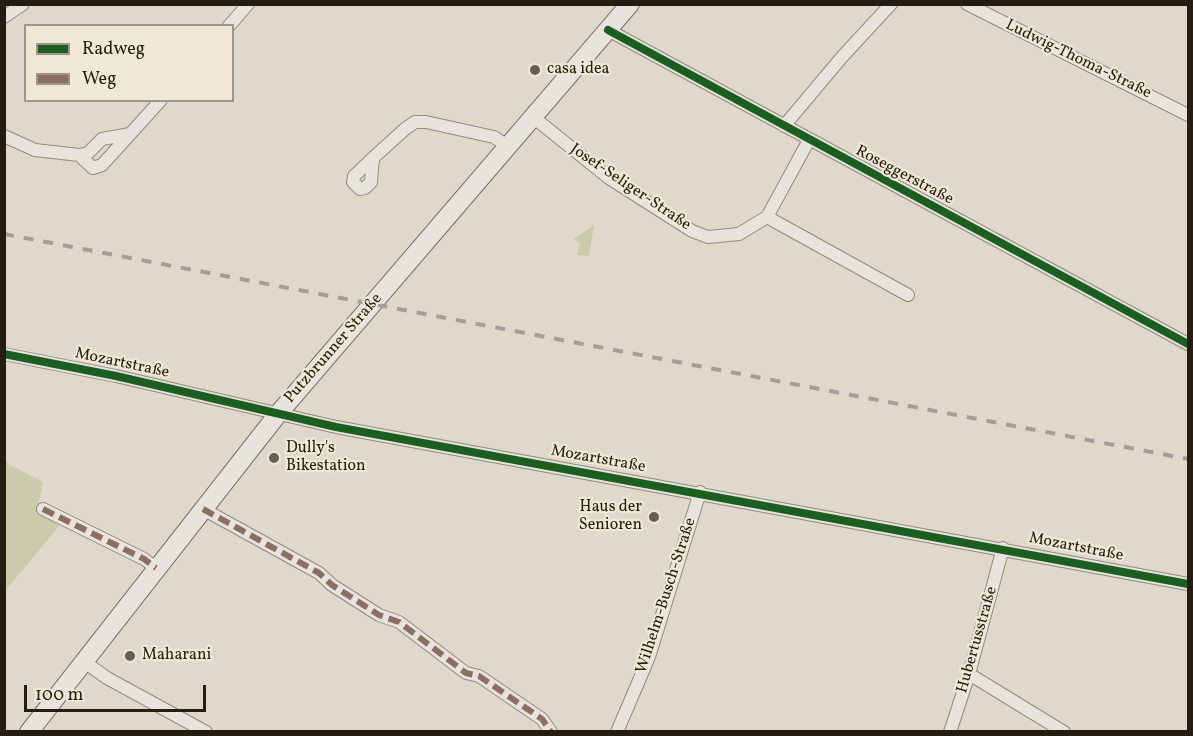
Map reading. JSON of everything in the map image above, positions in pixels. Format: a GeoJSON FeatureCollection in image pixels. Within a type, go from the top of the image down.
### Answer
{"type":"FeatureCollection","features":[{"type":"Feature","properties":{"kind":"main road","name":"Putzbrunner Straße"},"geometry":{"type":"LineString","coordinates":[[28,732],[278,414],[630,4]]}},
{"type":"Feature","properties":{"kind":"street"},"geometry":{"type":"LineString","coordinates":[[4,17],[23,4]]}},
{"type":"Feature","properties":{"kind":"street"},"geometry":{"type":"LineString","coordinates":[[231,24],[248,4]]}},
{"type":"Feature","properties":{"kind":"street"},"geometry":{"type":"LineString","coordinates":[[784,126],[842,57],[891,4]]}},
{"type":"Feature","properties":{"kind":"street","name":"Ludwig-Thoma-Straße"},"geometry":{"type":"LineString","coordinates":[[967,4],[1188,115]]}},
{"type":"Feature","properties":{"kind":"street","name":"Roseggerstraße"},"geometry":{"type":"LineString","coordinates":[[608,30],[1188,344]]}},
{"type":"Feature","properties":{"kind":"street"},"geometry":{"type":"LineString","coordinates":[[79,155],[93,168],[98,167],[158,102]]}},
{"type":"Feature","properties":{"kind":"street","name":"Josef-Seliger-Straße"},"geometry":{"type":"LineString","coordinates":[[533,117],[609,178],[692,231],[708,237],[726,237],[746,231],[767,217]]}},
{"type":"Feature","properties":{"kind":"street"},"geometry":{"type":"LineString","coordinates":[[373,158],[415,122],[494,137],[507,146]]}},
{"type":"Feature","properties":{"kind":"street"},"geometry":{"type":"LineString","coordinates":[[4,136],[35,150],[79,155],[88,153],[102,139],[130,134]]}},
{"type":"Feature","properties":{"kind":"street"},"geometry":{"type":"LineString","coordinates":[[809,140],[767,217],[908,295]]}},
{"type":"Feature","properties":{"kind":"street","name":"Mozartstraße"},"geometry":{"type":"LineString","coordinates":[[4,354],[125,378],[278,414],[1188,584]]}},
{"type":"Feature","properties":{"kind":"street","name":"Wilhelm-Busch-Straße"},"geometry":{"type":"LineString","coordinates":[[617,732],[650,657],[700,492]]}},
{"type":"Feature","properties":{"kind":"street"},"geometry":{"type":"LineString","coordinates":[[42,509],[144,559],[156,568]]}},
{"type":"Feature","properties":{"kind":"street"},"geometry":{"type":"LineString","coordinates":[[203,509],[320,573],[332,585],[380,615],[399,622],[466,673],[479,676],[542,719],[551,732]]}},
{"type":"Feature","properties":{"kind":"street","name":"Hubertusstraße"},"geometry":{"type":"LineString","coordinates":[[950,732],[969,674],[1004,548]]}},
{"type":"Feature","properties":{"kind":"street"},"geometry":{"type":"LineString","coordinates":[[83,661],[107,678],[206,732]]}},
{"type":"Feature","properties":{"kind":"street"},"geometry":{"type":"LineString","coordinates":[[969,674],[1065,732]]}},
{"type":"Feature","properties":{"kind":"green space"},"geometry":{"type":"Polygon","coordinates":[[[594,225],[589,256],[577,255],[580,244],[574,239],[594,225]]]}},
{"type":"Feature","properties":{"kind":"green space"},"geometry":{"type":"Polygon","coordinates":[[[5,462],[43,482],[37,512],[60,525],[5,591],[5,462]]]}},
{"type":"Feature","properties":{"kind":"railway"},"geometry":{"type":"LineString","coordinates":[[4,234],[1188,459]]}},
{"type":"Feature","properties":{"kind":"marked path"},"geometry":{"type":"LineString","coordinates":[[43,509],[144,559],[156,568]]}},
{"type":"Feature","properties":{"kind":"marked path"},"geometry":{"type":"LineString","coordinates":[[203,509],[319,573],[332,585],[379,615],[399,622],[466,673],[479,676],[542,719],[551,732]]}},
{"type":"Feature","properties":{"kind":"cycle path"},"geometry":{"type":"LineString","coordinates":[[608,30],[1188,344]]}},
{"type":"Feature","properties":{"kind":"cycle path"},"geometry":{"type":"LineString","coordinates":[[4,354],[116,376],[336,427],[1188,584]]}},
{"type":"Feature","properties":{"kind":"place","name":"casa idea"},"geometry":{"type":"Point","coordinates":[535,70]}},
{"type":"Feature","properties":{"kind":"place","name":"Dully's Bikestation"},"geometry":{"type":"Point","coordinates":[274,458]}},
{"type":"Feature","properties":{"kind":"place","name":"Haus der Senioren"},"geometry":{"type":"Point","coordinates":[654,517]}},
{"type":"Feature","properties":{"kind":"place","name":"Maharani"},"geometry":{"type":"Point","coordinates":[130,656]}}]}
